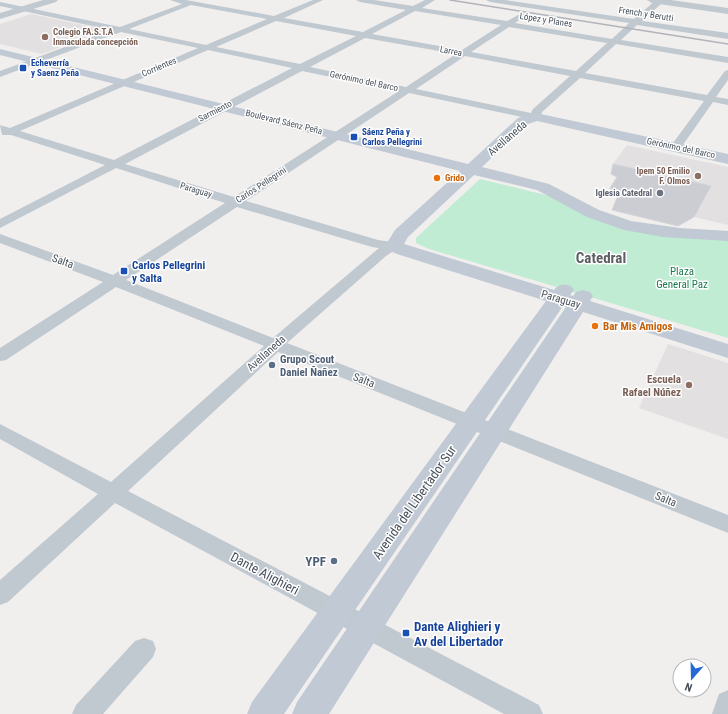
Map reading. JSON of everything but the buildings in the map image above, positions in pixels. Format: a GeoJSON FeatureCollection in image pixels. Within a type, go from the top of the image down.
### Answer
{"type":"FeatureCollection","features":[{"type":"Feature","properties":{"kind":"main road","name":"Boulevard Sáenz Peña"},"geometry":{"type":"LineString","coordinates":[[0,52],[31,62],[476,174],[566,200],[599,216],[622,224],[647,229],[725,237]]}},
{"type":"Feature","properties":{"kind":"main road","name":"Boulevard Sáenz Peña"},"geometry":{"type":"LineString","coordinates":[[0,57],[31,62]]}},
{"type":"Feature","properties":{"kind":"main road","name":"Gerónimo del Barco"},"geometry":{"type":"LineString","coordinates":[[536,117],[728,158]]}},
{"type":"Feature","properties":{"kind":"main road","name":"Avellaneda"},"geometry":{"type":"LineString","coordinates":[[394,246],[401,234],[538,123],[536,117]]}},
{"type":"Feature","properties":{"kind":"main road","name":"Avellaneda"},"geometry":{"type":"LineString","coordinates":[[416,243],[416,238],[476,174]]}},
{"type":"Feature","properties":{"kind":"main road","name":"Paraguay"},"geometry":{"type":"LineString","coordinates":[[394,246],[416,243],[429,250],[728,351]]}},
{"type":"Feature","properties":{"kind":"main road","name":"Paraguay"},"geometry":{"type":"LineString","coordinates":[[394,246],[402,250],[570,297],[728,338]]}},
{"type":"Feature","properties":{"kind":"main road","name":"Avenida del Libertador Sur"},"geometry":{"type":"LineString","coordinates":[[264,714],[337,610],[482,426],[570,297]]}},
{"type":"Feature","properties":{"kind":"main road","name":"Avenida del Libertador Sur"},"geometry":{"type":"LineString","coordinates":[[309,714],[366,626],[482,426]]}},
{"type":"Feature","properties":{"kind":"street"},"geometry":{"type":"LineString","coordinates":[[0,16],[53,0]]}},
{"type":"Feature","properties":{"kind":"street","name":"Larrea"},"geometry":{"type":"LineString","coordinates":[[174,0],[728,102]]}},
{"type":"Feature","properties":{"kind":"street"},"geometry":{"type":"LineString","coordinates":[[0,74],[200,0]]}},
{"type":"Feature","properties":{"kind":"street","name":"Corrientes"},"geometry":{"type":"LineString","coordinates":[[3,132],[318,0]]}},
{"type":"Feature","properties":{"kind":"street","name":"López y Planes"},"geometry":{"type":"LineString","coordinates":[[360,0],[728,60]]}},
{"type":"Feature","properties":{"kind":"street","name":"Sarmiento"},"geometry":{"type":"LineString","coordinates":[[0,224],[218,109],[303,68],[432,0]]}},
{"type":"Feature","properties":{"kind":"street","name":"French y Berutti"},"geometry":{"type":"LineString","coordinates":[[490,0],[728,36]]}},
{"type":"Feature","properties":{"kind":"street"},"geometry":{"type":"LineString","coordinates":[[534,7],[544,0]]}},
{"type":"Feature","properties":{"kind":"street"},"geometry":{"type":"LineString","coordinates":[[655,0],[728,11]]}},
{"type":"Feature","properties":{"kind":"street","name":"Avellaneda"},"geometry":{"type":"LineString","coordinates":[[536,117],[537,111],[614,42],[655,0]]}},
{"type":"Feature","properties":{"kind":"street","name":"Gerónimo del Barco"},"geometry":{"type":"LineString","coordinates":[[0,4],[536,117]]}},
{"type":"Feature","properties":{"kind":"street","name":"Carlos Pellegrini"},"geometry":{"type":"LineString","coordinates":[[0,356],[522,15]]}},
{"type":"Feature","properties":{"kind":"street"},"geometry":{"type":"LineString","coordinates":[[676,147],[728,73]]}},
{"type":"Feature","properties":{"kind":"street","name":"Paraguay"},"geometry":{"type":"LineString","coordinates":[[3,132],[377,244],[394,246]]}},
{"type":"Feature","properties":{"kind":"street","name":"Salta"},"geometry":{"type":"LineString","coordinates":[[0,238],[115,281],[728,524]]}},
{"type":"Feature","properties":{"kind":"street","name":"Avellaneda"},"geometry":{"type":"LineString","coordinates":[[0,595],[275,345],[381,253],[394,246]]}},
{"type":"Feature","properties":{"kind":"street","name":"Dante Alighieri"},"geometry":{"type":"LineString","coordinates":[[0,431],[112,493],[337,610],[530,714]]}},
{"type":"Feature","properties":{"kind":"street"},"geometry":{"type":"LineString","coordinates":[[85,714],[144,649]]}},
{"type":"Feature","properties":{"kind":"street"},"geometry":{"type":"LineString","coordinates":[[725,714],[728,703]]}},
{"type":"Feature","properties":{"kind":"shaded area","name":"Colegio FA.S.T.A Inmaculada concepción"},"geometry":{"type":"Polygon","coordinates":[[[31,14],[107,30],[42,54],[0,44],[0,24],[31,14]]]}},
{"type":"Feature","properties":{"kind":"shaded area","name":"Ipem 50 Emilio F. Olmos"},"geometry":{"type":"Polygon","coordinates":[[[627,145],[728,167],[728,225],[694,217],[711,186],[613,164],[627,145]]]}},
{"type":"Feature","properties":{"kind":"shaded area","name":"Escuela Rafael Núñez"},"geometry":{"type":"Polygon","coordinates":[[[668,344],[728,363],[728,439],[639,408],[668,344]]]}},
{"type":"Feature","properties":{"kind":"green space","name":"Plaza General Paz"},"geometry":{"type":"Polygon","coordinates":[[[480,179],[566,200],[599,216],[728,239],[728,338],[429,249],[416,243],[416,238],[480,179]]]}},
{"type":"Feature","properties":{"kind":"railway"},"geometry":{"type":"LineString","coordinates":[[450,0],[728,44]]}},
{"type":"Feature","properties":{"kind":"place","name":"Colegio FA.S.T.A Inmaculada concepción"},"geometry":{"type":"Point","coordinates":[45,37]}},
{"type":"Feature","properties":{"kind":"place","name":"Echeverría y Saenz Peña"},"geometry":{"type":"Point","coordinates":[23,68]}},
{"type":"Feature","properties":{"kind":"place","name":"Sáenz Peña y Carlos Pellegrini"},"geometry":{"type":"Point","coordinates":[354,137]}},
{"type":"Feature","properties":{"kind":"place","name":"Ipem 50 Emilio F. Olmos"},"geometry":{"type":"Point","coordinates":[698,176]}},
{"type":"Feature","properties":{"kind":"place","name":"Grido"},"geometry":{"type":"Point","coordinates":[437,178]}},
{"type":"Feature","properties":{"kind":"place","name":"Iglesia Catedral"},"geometry":{"type":"Point","coordinates":[660,193]}},
{"type":"Feature","properties":{"kind":"place","name":"Carlos Pellegrini y Salta"},"geometry":{"type":"Point","coordinates":[124,271]}},
{"type":"Feature","properties":{"kind":"place","name":"Bar Mis Amigos"},"geometry":{"type":"Point","coordinates":[595,326]}},
{"type":"Feature","properties":{"kind":"place","name":"Grupo Scout Daniel Ñañez"},"geometry":{"type":"Point","coordinates":[272,365]}},
{"type":"Feature","properties":{"kind":"place","name":"Escuela Rafael Núñez"},"geometry":{"type":"Point","coordinates":[689,385]}},
{"type":"Feature","properties":{"kind":"place","name":"YPF"},"geometry":{"type":"Point","coordinates":[334,561]}},
{"type":"Feature","properties":{"kind":"place","name":"Dante Alighieri y Av del Libertador"},"geometry":{"type":"Point","coordinates":[406,633]}},
{"type":"Feature","properties":{"kind":"district","name":"Catedral"},"geometry":{"type":"Point","coordinates":[601,258]}}]}
